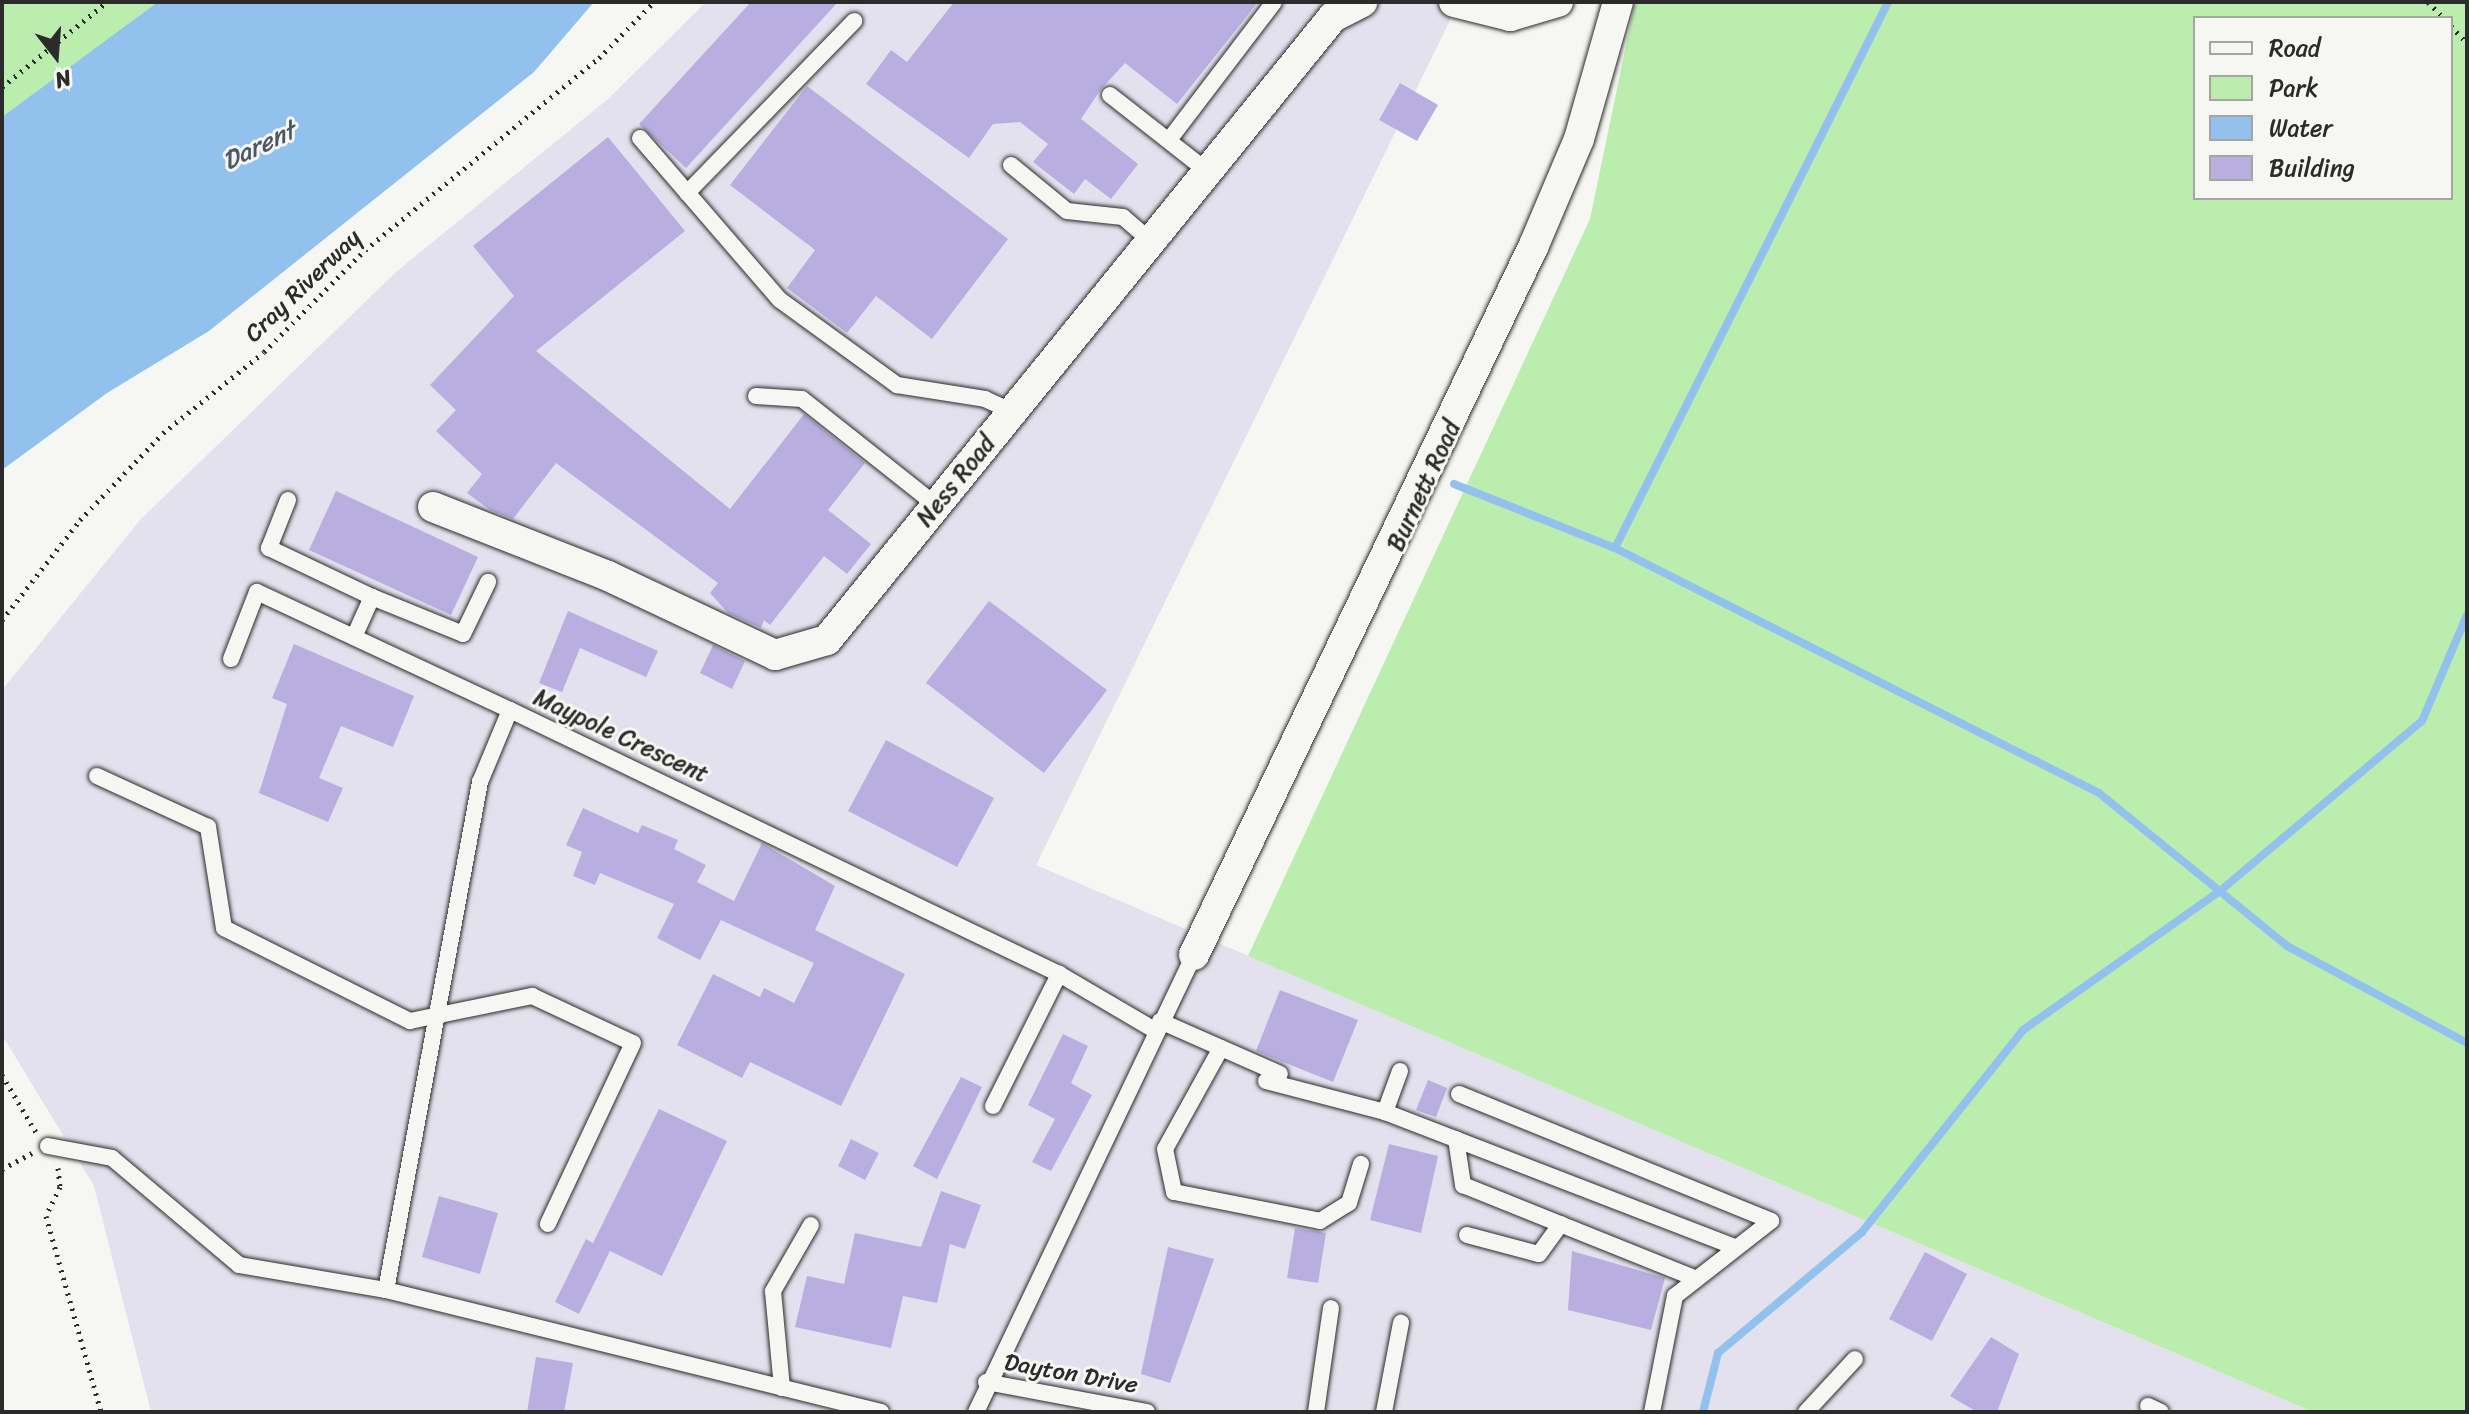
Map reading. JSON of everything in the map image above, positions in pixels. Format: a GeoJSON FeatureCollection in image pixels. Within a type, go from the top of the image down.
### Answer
{"type":"FeatureCollection","features":[{"type":"Feature","properties":{"kind":"street","name":"Ness Road"},"geometry":{"type":"LineString","coordinates":[[433,507],[608,576],[775,655],[827,640],[1333,17],[1362,2]]}},
{"type":"Feature","properties":{"kind":"street"},"geometry":{"type":"LineString","coordinates":[[1454,2],[1510,16],[1558,2]]}},
{"type":"Feature","properties":{"kind":"street","name":"Burnett Road"},"geometry":{"type":"LineString","coordinates":[[1194,955],[1534,245],[1581,132],[1618,2]]}},
{"type":"Feature","properties":{"kind":"lane"},"geometry":{"type":"LineString","coordinates":[[1169,140],[1274,2]]}},
{"type":"Feature","properties":{"kind":"lane"},"geometry":{"type":"LineString","coordinates":[[687,193],[854,21]]}},
{"type":"Feature","properties":{"kind":"lane"},"geometry":{"type":"LineString","coordinates":[[1110,95],[1207,171]]}},
{"type":"Feature","properties":{"kind":"lane"},"geometry":{"type":"LineString","coordinates":[[640,138],[780,300],[897,385],[985,399],[1013,412]]}},
{"type":"Feature","properties":{"kind":"lane"},"geometry":{"type":"LineString","coordinates":[[1011,165],[1067,211],[1123,217],[1151,241]]}},
{"type":"Feature","properties":{"kind":"lane"},"geometry":{"type":"LineString","coordinates":[[756,396],[802,399],[937,506]]}},
{"type":"Feature","properties":{"kind":"lane"},"geometry":{"type":"LineString","coordinates":[[288,500],[269,548],[372,597],[463,634],[488,582]]}},
{"type":"Feature","properties":{"kind":"lane"},"geometry":{"type":"LineString","coordinates":[[231,659],[257,592],[510,710]]}},
{"type":"Feature","properties":{"kind":"lane"},"geometry":{"type":"LineString","coordinates":[[354,637],[372,597]]}},
{"type":"Feature","properties":{"kind":"lane","name":"Maypole Crescent"},"geometry":{"type":"LineString","coordinates":[[386,1290],[434,1015],[480,782],[510,710],[1059,974],[1158,1026],[1221,1048],[1273,1077],[1385,1112],[1734,1247]]}},
{"type":"Feature","properties":{"kind":"lane"},"geometry":{"type":"LineString","coordinates":[[97,776],[208,827],[224,928],[410,1021],[532,996],[633,1043],[548,1224]]}},
{"type":"Feature","properties":{"kind":"lane"},"geometry":{"type":"LineString","coordinates":[[976,1412],[986,1382],[1194,955]]}},
{"type":"Feature","properties":{"kind":"lane"},"geometry":{"type":"LineString","coordinates":[[993,1106],[1059,974]]}},
{"type":"Feature","properties":{"kind":"lane"},"geometry":{"type":"LineString","coordinates":[[1221,1048],[1165,1149],[1174,1192],[1320,1221],[1349,1203],[1361,1164]]}},
{"type":"Feature","properties":{"kind":"lane"},"geometry":{"type":"LineString","coordinates":[[1385,1112],[1400,1071]]}},
{"type":"Feature","properties":{"kind":"lane"},"geometry":{"type":"LineString","coordinates":[[1459,1094],[1771,1221],[1692,1277],[1675,1296],[1652,1412]]}},
{"type":"Feature","properties":{"kind":"lane"},"geometry":{"type":"LineString","coordinates":[[1456,1139],[1463,1185],[1692,1277]]}},
{"type":"Feature","properties":{"kind":"lane"},"geometry":{"type":"LineString","coordinates":[[48,1146],[112,1158],[239,1265],[386,1290],[881,1412]]}},
{"type":"Feature","properties":{"kind":"lane"},"geometry":{"type":"LineString","coordinates":[[1467,1235],[1539,1254],[1561,1224]]}},
{"type":"Feature","properties":{"kind":"lane"},"geometry":{"type":"LineString","coordinates":[[782,1388],[773,1291],[811,1225]]}},
{"type":"Feature","properties":{"kind":"lane"},"geometry":{"type":"LineString","coordinates":[[1316,1412],[1331,1308]]}},
{"type":"Feature","properties":{"kind":"lane"},"geometry":{"type":"LineString","coordinates":[[1384,1412],[1401,1323]]}},
{"type":"Feature","properties":{"kind":"lane"},"geometry":{"type":"LineString","coordinates":[[1806,1412],[1855,1359]]}},
{"type":"Feature","properties":{"kind":"lane","name":"Dayton Drive"},"geometry":{"type":"LineString","coordinates":[[986,1382],[1147,1412]]}},
{"type":"Feature","properties":{"kind":"path"},"geometry":{"type":"LineString","coordinates":[[2,87],[107,2]]}},
{"type":"Feature","properties":{"kind":"path","name":"Cray Riverway"},"geometry":{"type":"LineString","coordinates":[[2,620],[80,520],[163,433],[264,352],[365,250],[599,58],[654,2]]}},
{"type":"Feature","properties":{"kind":"path"},"geometry":{"type":"LineString","coordinates":[[2453,28],[2467,43]]}},
{"type":"Feature","properties":{"kind":"path"},"geometry":{"type":"LineString","coordinates":[[2,1075],[48,1146],[60,1187],[46,1216],[101,1412]]}},
{"type":"Feature","properties":{"kind":"path"},"geometry":{"type":"LineString","coordinates":[[2,1169],[48,1146]]}},
{"type":"Feature","properties":{"kind":"shaded area"},"geometry":{"type":"Polygon","coordinates":[[[706,2],[1459,2],[1036,865],[2313,1412],[151,1412],[94,1186],[2,1035],[2,690],[140,520],[396,272],[608,99],[706,2]]]}},
{"type":"Feature","properties":{"kind":"green space"},"geometry":{"type":"Polygon","coordinates":[[[2,2],[308,2],[2,213],[2,2]]]}},
{"type":"Feature","properties":{"kind":"green space"},"geometry":{"type":"Polygon","coordinates":[[[1635,2],[2467,2],[2467,1412],[2313,1412],[1248,956],[1590,219],[1635,2]]]}},
{"type":"Feature","properties":{"kind":"water","name":"Darent"},"geometry":{"type":"Polygon","coordinates":[[[158,2],[594,2],[534,72],[209,331],[107,393],[2,470],[2,117],[158,2]]]}},
{"type":"Feature","properties":{"kind":"building"},"geometry":{"type":"Polygon","coordinates":[[[751,2],[838,2],[686,168],[639,124],[751,2]]]}},
{"type":"Feature","properties":{"kind":"building"},"geometry":{"type":"Polygon","coordinates":[[[954,2],[1258,2],[1177,104],[1125,63],[1101,89],[1081,119],[1138,164],[1111,199],[1085,179],[1074,194],[1033,162],[1048,144],[1020,122],[993,124],[969,158],[866,84],[891,50],[907,62],[954,2]]]}},
{"type":"Feature","properties":{"kind":"building"},"geometry":{"type":"Polygon","coordinates":[[[1400,83],[1438,105],[1417,141],[1379,120],[1400,83]]]}},
{"type":"Feature","properties":{"kind":"building"},"geometry":{"type":"Polygon","coordinates":[[[807,86],[1008,239],[932,339],[876,296],[847,333],[787,288],[815,250],[730,185],[807,86]]]}},
{"type":"Feature","properties":{"kind":"building"},"geometry":{"type":"Polygon","coordinates":[[[608,137],[685,231],[536,351],[730,509],[804,414],[865,463],[828,510],[871,544],[847,574],[824,556],[770,625],[764,620],[761,628],[728,613],[710,593],[718,583],[556,463],[513,519],[490,510],[467,493],[482,474],[436,431],[456,410],[430,385],[514,296],[473,246],[608,137]]]}},
{"type":"Feature","properties":{"kind":"building"},"geometry":{"type":"Polygon","coordinates":[[[336,491],[478,557],[451,615],[309,550],[336,491]]]}},
{"type":"Feature","properties":{"kind":"building"},"geometry":{"type":"Polygon","coordinates":[[[989,601],[1107,690],[1044,773],[926,683],[989,601]]]}},
{"type":"Feature","properties":{"kind":"building"},"geometry":{"type":"Polygon","coordinates":[[[568,611],[658,651],[646,677],[580,648],[562,692],[539,683],[568,611]]]}},
{"type":"Feature","properties":{"kind":"building"},"geometry":{"type":"Polygon","coordinates":[[[294,644],[414,696],[393,747],[341,726],[319,778],[343,788],[328,822],[259,793],[287,704],[272,698],[294,644]]]}},
{"type":"Feature","properties":{"kind":"building"},"geometry":{"type":"Polygon","coordinates":[[[713,645],[745,661],[732,689],[700,673],[713,645]]]}},
{"type":"Feature","properties":{"kind":"building"},"geometry":{"type":"Polygon","coordinates":[[[886,740],[994,798],[957,867],[848,811],[886,740]]]}},
{"type":"Feature","properties":{"kind":"building"},"geometry":{"type":"Polygon","coordinates":[[[583,808],[638,833],[642,825],[678,840],[674,849],[706,865],[697,882],[734,901],[762,843],[835,886],[815,930],[905,974],[841,1106],[750,1062],[742,1078],[677,1045],[713,974],[760,997],[764,988],[794,1003],[814,963],[721,920],[700,960],[657,938],[674,904],[600,873],[595,885],[573,876],[582,852],[566,845],[583,808]]]}},
{"type":"Feature","properties":{"kind":"building"},"geometry":{"type":"Polygon","coordinates":[[[1280,990],[1358,1020],[1333,1082],[1256,1051],[1280,990]]]}},
{"type":"Feature","properties":{"kind":"building"},"geometry":{"type":"Polygon","coordinates":[[[1063,1034],[1088,1046],[1071,1083],[1092,1095],[1051,1171],[1032,1162],[1055,1119],[1028,1105],[1063,1034]]]}},
{"type":"Feature","properties":{"kind":"building"},"geometry":{"type":"Polygon","coordinates":[[[961,1077],[982,1087],[937,1179],[913,1166],[961,1077]]]}},
{"type":"Feature","properties":{"kind":"building"},"geometry":{"type":"Polygon","coordinates":[[[1428,1080],[1447,1088],[1436,1117],[1416,1110],[1428,1080]]]}},
{"type":"Feature","properties":{"kind":"building"},"geometry":{"type":"Polygon","coordinates":[[[659,1109],[727,1141],[662,1276],[610,1251],[579,1314],[555,1302],[586,1239],[593,1243],[659,1109]]]}},
{"type":"Feature","properties":{"kind":"building"},"geometry":{"type":"Polygon","coordinates":[[[851,1139],[879,1153],[865,1180],[838,1166],[851,1139]]]}},
{"type":"Feature","properties":{"kind":"building"},"geometry":{"type":"Polygon","coordinates":[[[1389,1144],[1438,1156],[1421,1233],[1370,1220],[1389,1144]]]}},
{"type":"Feature","properties":{"kind":"building"},"geometry":{"type":"Polygon","coordinates":[[[941,1191],[981,1205],[965,1249],[950,1244],[937,1303],[903,1296],[891,1348],[795,1327],[807,1276],[844,1284],[855,1233],[921,1247],[941,1191]]]}},
{"type":"Feature","properties":{"kind":"building"},"geometry":{"type":"Polygon","coordinates":[[[439,1196],[498,1213],[480,1274],[422,1257],[439,1196]]]}},
{"type":"Feature","properties":{"kind":"building"},"geometry":{"type":"Polygon","coordinates":[[[1295,1228],[1326,1233],[1318,1283],[1287,1278],[1295,1228]]]}},
{"type":"Feature","properties":{"kind":"building"},"geometry":{"type":"Polygon","coordinates":[[[1168,1247],[1214,1259],[1170,1383],[1141,1374],[1168,1247]]]}},
{"type":"Feature","properties":{"kind":"building"},"geometry":{"type":"Polygon","coordinates":[[[1572,1251],[1665,1278],[1651,1330],[1568,1310],[1572,1251]]]}},
{"type":"Feature","properties":{"kind":"building"},"geometry":{"type":"Polygon","coordinates":[[[1925,1252],[1967,1274],[1932,1341],[1889,1319],[1925,1252]]]}},
{"type":"Feature","properties":{"kind":"building"},"geometry":{"type":"Polygon","coordinates":[[[1991,1337],[2019,1354],[1997,1412],[1977,1412],[1950,1396],[1991,1337]]]}},
{"type":"Feature","properties":{"kind":"building"},"geometry":{"type":"Polygon","coordinates":[[[536,1357],[573,1363],[564,1412],[527,1412],[536,1357]]]}},
{"type":"Feature","properties":{"kind":"waterway"},"geometry":{"type":"LineString","coordinates":[[1615,548],[1888,2]]}},
{"type":"Feature","properties":{"kind":"waterway"},"geometry":{"type":"LineString","coordinates":[[1454,484],[1615,548],[2099,793],[2287,946],[2467,1043]]}},
{"type":"Feature","properties":{"kind":"waterway"},"geometry":{"type":"LineString","coordinates":[[1703,1412],[1718,1353],[1862,1232],[2023,1030],[2220,891],[2422,721],[2467,615]]}}]}
